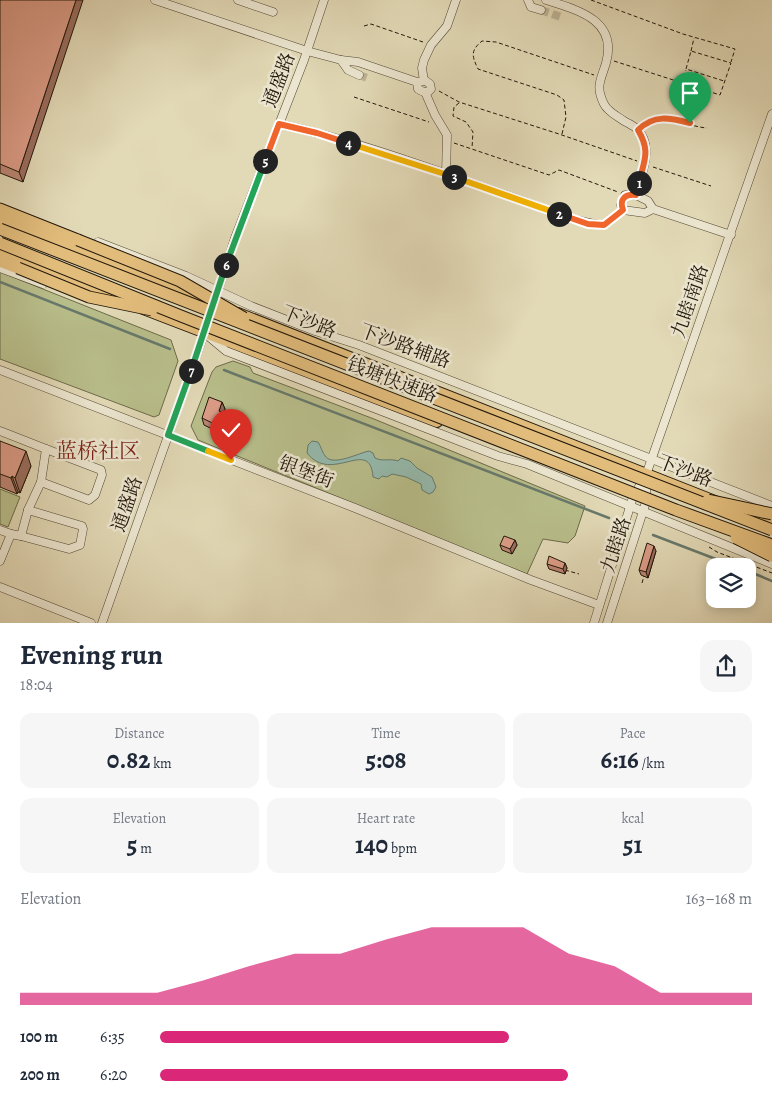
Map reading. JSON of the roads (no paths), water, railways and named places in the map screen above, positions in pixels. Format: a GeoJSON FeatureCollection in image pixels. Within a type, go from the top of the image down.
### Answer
{"type":"FeatureCollection","features":[{"type":"Feature","properties":{"kind":"highway"},"geometry":{"type":"LineString","coordinates":[[0,209],[180,281],[278,337]]}},
{"type":"Feature","properties":{"kind":"highway","name":"钱塘快速路"},"geometry":{"type":"LineString","coordinates":[[0,229],[772,530]]}},
{"type":"Feature","properties":{"kind":"highway","name":"钱塘快速路"},"geometry":{"type":"LineString","coordinates":[[0,243],[676,510],[772,546]]}},
{"type":"Feature","properties":{"kind":"highway"},"geometry":{"type":"LineString","coordinates":[[0,261],[89,297],[182,316]]}},
{"type":"Feature","properties":{"kind":"highway"},"geometry":{"type":"LineString","coordinates":[[614,469],[636,474],[708,500],[772,514]]}},
{"type":"Feature","properties":{"kind":"highway"},"geometry":{"type":"LineString","coordinates":[[676,510],[772,556]]}},
{"type":"Feature","properties":{"kind":"main road","name":"下沙路"},"geometry":{"type":"LineString","coordinates":[[0,219],[646,475],[772,523]]}},
{"type":"Feature","properties":{"kind":"main road"},"geometry":{"type":"LineString","coordinates":[[0,252],[632,502],[646,502],[772,546]]}},
{"type":"Feature","properties":{"kind":"street"},"geometry":{"type":"LineString","coordinates":[[155,0],[307,51],[341,60],[358,62],[421,81]]}},
{"type":"Feature","properties":{"kind":"street"},"geometry":{"type":"LineString","coordinates":[[238,0],[273,12]]}},
{"type":"Feature","properties":{"kind":"street","name":"通盛路"},"geometry":{"type":"LineString","coordinates":[[102,623],[236,238],[307,51],[324,0]]}},
{"type":"Feature","properties":{"kind":"street"},"geometry":{"type":"LineString","coordinates":[[446,174],[447,135],[430,106],[428,90],[418,89],[422,68],[431,45],[447,26],[456,0]]}},
{"type":"Feature","properties":{"kind":"street"},"geometry":{"type":"LineString","coordinates":[[528,0],[531,7],[541,10]]}},
{"type":"Feature","properties":{"kind":"street"},"geometry":{"type":"LineString","coordinates":[[546,0],[590,16],[604,33],[608,48],[607,58],[599,82],[605,106],[638,130],[644,141],[646,156],[636,195]]}},
{"type":"Feature","properties":{"kind":"street"},"geometry":{"type":"LineString","coordinates":[[341,60],[348,70],[359,75]]}},
{"type":"Feature","properties":{"kind":"street","name":"九睦南路"},"geometry":{"type":"LineString","coordinates":[[632,502],[652,459],[772,114]]}},
{"type":"Feature","properties":{"kind":"street"},"geometry":{"type":"LineString","coordinates":[[279,124],[317,133],[446,174],[588,224],[604,225],[623,210],[645,213],[653,209]]}},
{"type":"Feature","properties":{"kind":"street"},"geometry":{"type":"LineString","coordinates":[[623,210],[621,205],[625,195],[636,195],[648,201],[653,209],[731,235]]}},
{"type":"Feature","properties":{"kind":"street","name":"下沙路辅路"},"geometry":{"type":"LineString","coordinates":[[0,204],[218,290],[251,306],[401,361],[772,506]]}},
{"type":"Feature","properties":{"kind":"street"},"geometry":{"type":"LineString","coordinates":[[0,268],[84,299],[144,310]]}},
{"type":"Feature","properties":{"kind":"street","name":"银堡街"},"geometry":{"type":"LineString","coordinates":[[0,370],[355,508],[531,580],[599,605]]}},
{"type":"Feature","properties":{"kind":"street"},"geometry":{"type":"LineString","coordinates":[[0,431],[100,470],[102,475],[95,495],[89,500],[41,482]]}},
{"type":"Feature","properties":{"kind":"street"},"geometry":{"type":"LineString","coordinates":[[20,536],[28,510],[41,482],[46,449]]}},
{"type":"Feature","properties":{"kind":"street","name":"九睦路"},"geometry":{"type":"LineString","coordinates":[[607,623],[646,502],[646,475]]}},
{"type":"Feature","properties":{"kind":"street"},"geometry":{"type":"LineString","coordinates":[[632,502],[643,512],[772,564]]}},
{"type":"Feature","properties":{"kind":"street","name":"九睦路"},"geometry":{"type":"LineString","coordinates":[[594,623],[632,502]]}},
{"type":"Feature","properties":{"kind":"street"},"geometry":{"type":"LineString","coordinates":[[0,530],[69,549],[80,545],[84,529],[82,526],[28,510]]}},
{"type":"Feature","properties":{"kind":"street"},"geometry":{"type":"LineString","coordinates":[[0,561],[10,534]]}},
{"type":"Feature","properties":{"kind":"street"},"geometry":{"type":"LineString","coordinates":[[0,587],[91,623]]}},
{"type":"Feature","properties":{"kind":"water"},"geometry":{"type":"Polygon","coordinates":[[[312,441],[318,442],[326,457],[330,459],[340,460],[369,451],[378,459],[398,461],[401,458],[410,461],[417,468],[432,477],[436,487],[429,494],[422,490],[421,484],[406,477],[392,474],[387,477],[382,476],[379,479],[373,477],[370,466],[365,460],[338,464],[317,462],[307,453],[308,445],[312,441]]]}},
{"type":"Feature","properties":{"kind":"waterway"},"geometry":{"type":"LineString","coordinates":[[0,282],[170,349]]}},
{"type":"Feature","properties":{"kind":"waterway"},"geometry":{"type":"LineString","coordinates":[[224,370],[609,518]]}},
{"type":"Feature","properties":{"kind":"waterway"},"geometry":{"type":"LineString","coordinates":[[653,535],[713,558]]}},
{"type":"Feature","properties":{"kind":"waterway"},"geometry":{"type":"LineString","coordinates":[[756,574],[772,581]]}},
{"type":"Feature","properties":{"kind":"tunnel"},"geometry":{"type":"LineString","coordinates":[[541,10],[561,17]]}},
{"type":"Feature","properties":{"kind":"tunnel"},"geometry":{"type":"LineString","coordinates":[[359,75],[370,79]]}},
{"type":"Feature","properties":{"kind":"district","name":"蓝桥社区"},"geometry":{"type":"Point","coordinates":[98,451]}}]}
